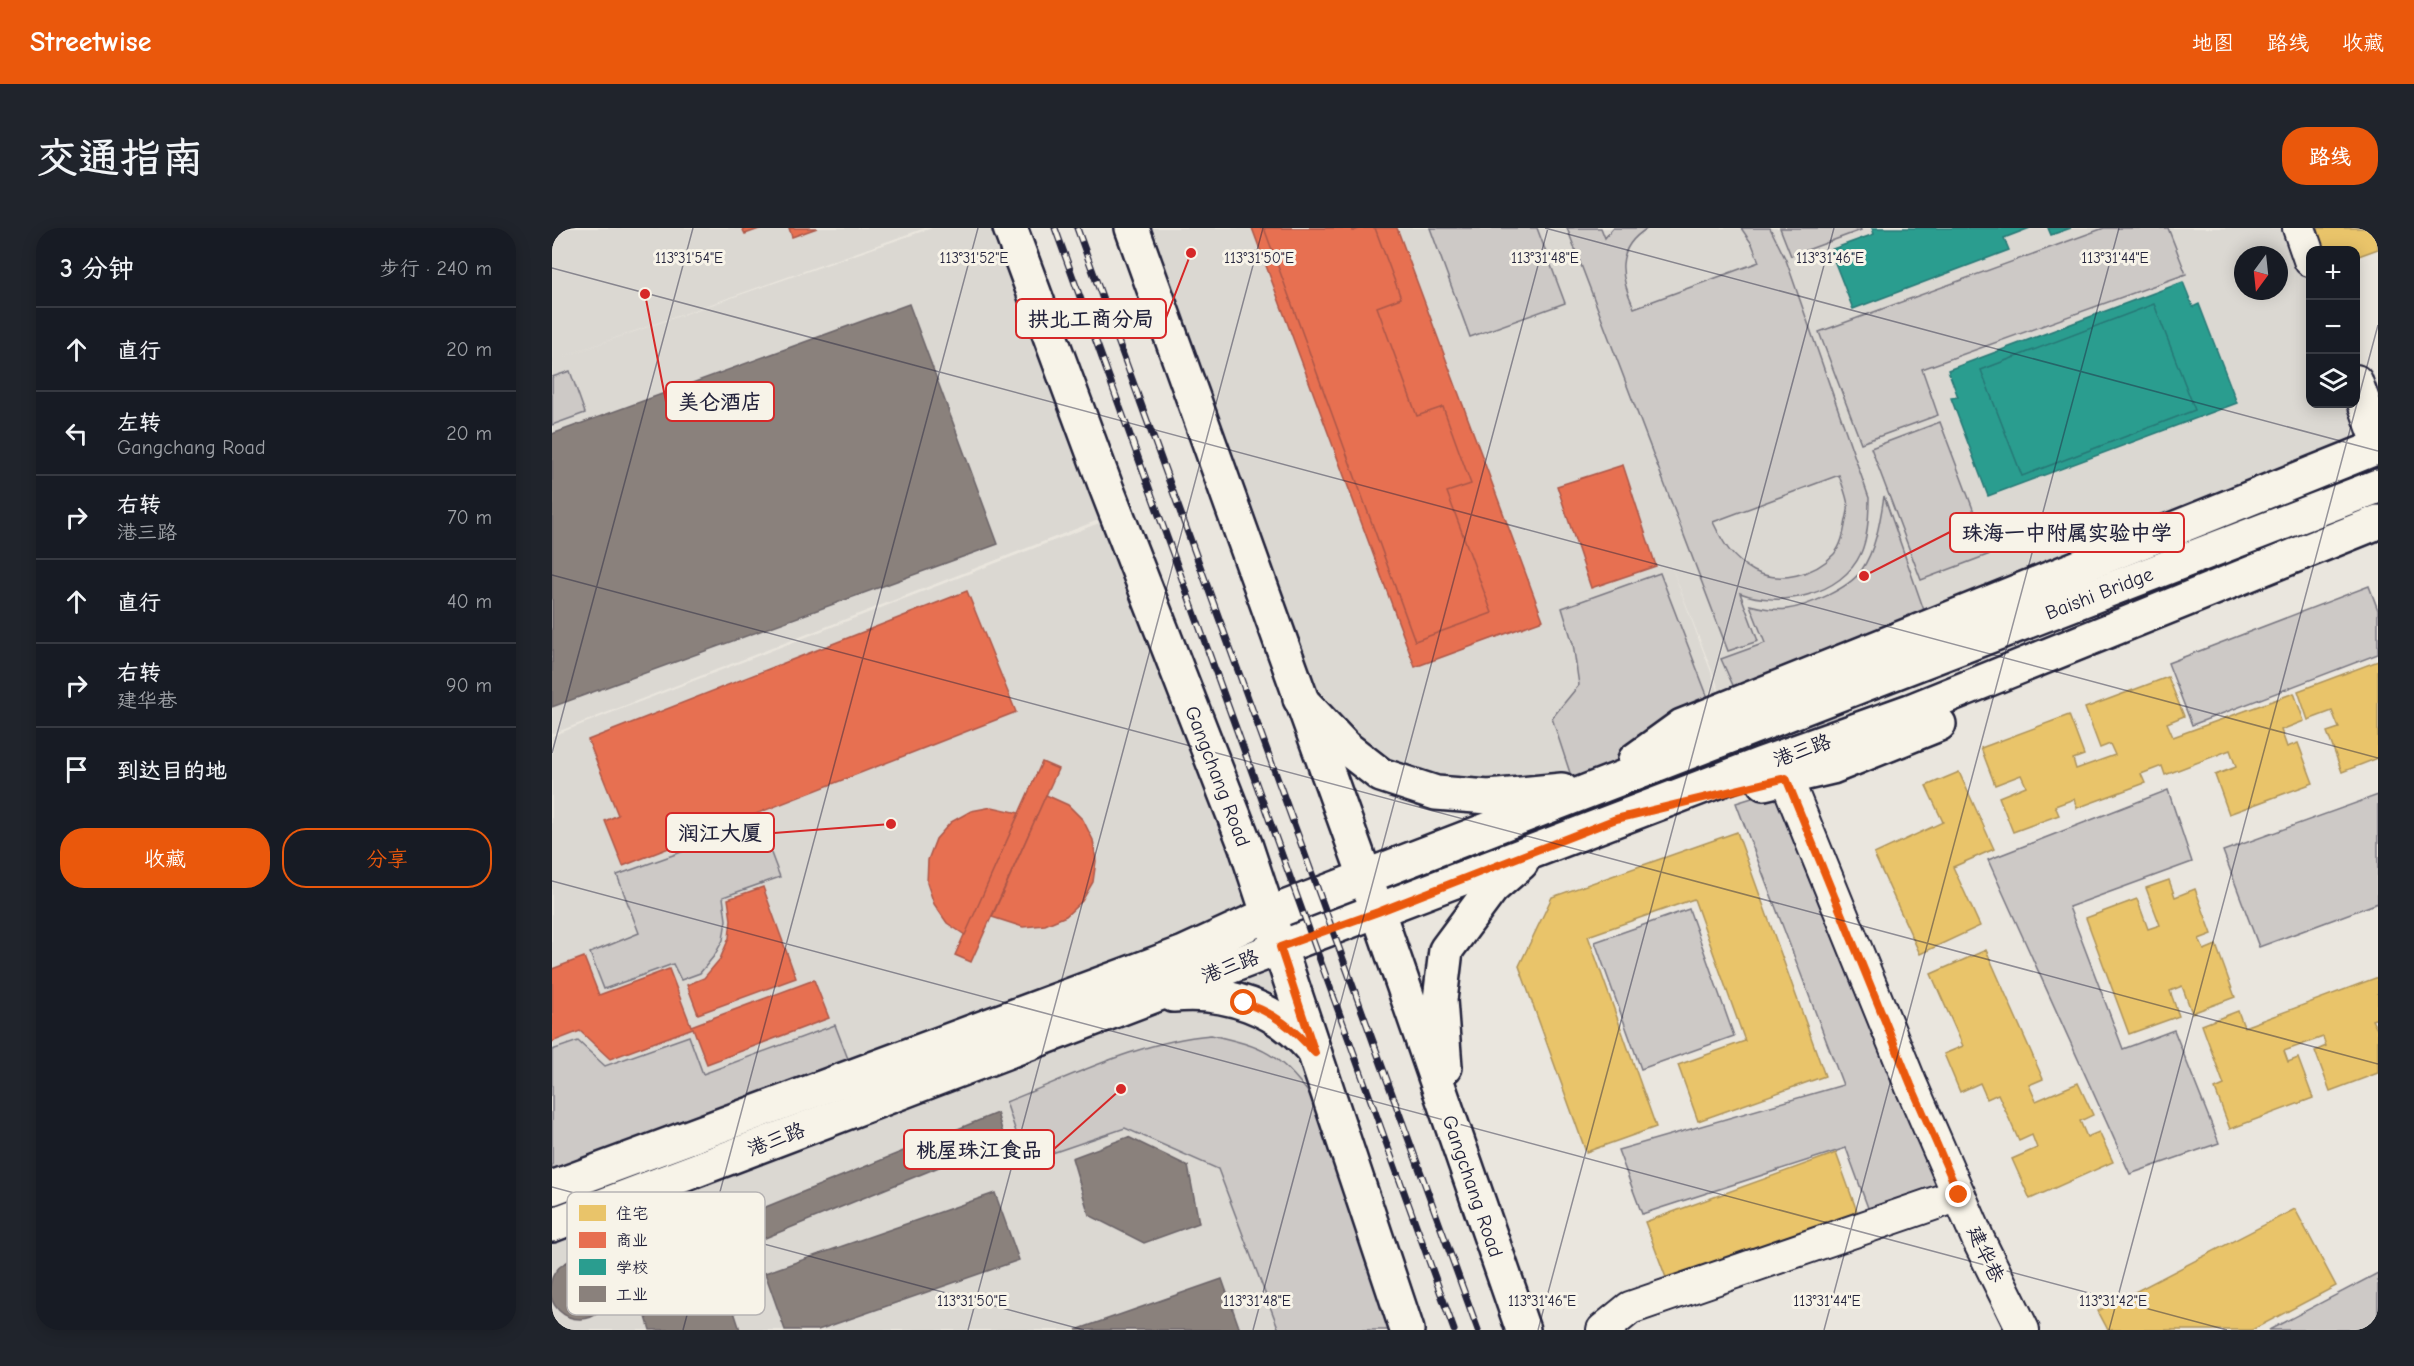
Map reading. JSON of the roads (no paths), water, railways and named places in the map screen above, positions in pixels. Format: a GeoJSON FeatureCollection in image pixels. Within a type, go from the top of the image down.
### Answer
{"type":"FeatureCollection","features":[{"type":"Feature","properties":{"kind":"main road","name":"Gangchang Road"},"geometry":{"type":"LineString","coordinates":[[1010,228],[1106,487],[1245,844],[1407,1330]]}},
{"type":"Feature","properties":{"kind":"main road","name":"Gangchang Road"},"geometry":{"type":"LineString","coordinates":[[1132,228],[1378,912],[1523,1330]]}},
{"type":"Feature","properties":{"kind":"main road"},"geometry":{"type":"LineString","coordinates":[[1300,699],[1345,747],[1381,775],[1436,793],[1489,797],[1600,786],[1682,726],[2378,447]]}},
{"type":"Feature","properties":{"kind":"main road","name":"Baishi Bridge"},"geometry":{"type":"LineString","coordinates":[[552,1188],[1184,953],[1269,914],[2378,486]]}},
{"type":"Feature","properties":{"kind":"main road","name":"Baishi Bridge"},"geometry":{"type":"LineString","coordinates":[[1910,711],[2378,522]]}},
{"type":"Feature","properties":{"kind":"main road"},"geometry":{"type":"LineString","coordinates":[[1616,819],[1832,767],[2378,547]]}},
{"type":"Feature","properties":{"kind":"main road","name":"港三路"},"geometry":{"type":"LineString","coordinates":[[638,1192],[1142,999],[1378,912],[1616,819],[1910,711]]}},
{"type":"Feature","properties":{"kind":"main road"},"geometry":{"type":"LineString","coordinates":[[1449,1114],[1440,1000],[1446,950],[1492,888],[1535,851]]}},
{"type":"Feature","properties":{"kind":"main road"},"geometry":{"type":"LineString","coordinates":[[1142,999],[1204,993],[1227,997],[1254,1006],[1277,1018],[1297,1032],[1315,1053]]}},
{"type":"Feature","properties":{"kind":"main road","name":"港三路"},"geometry":{"type":"LineString","coordinates":[[552,1225],[567,1219]]}},
{"type":"Feature","properties":{"kind":"street"},"geometry":{"type":"LineString","coordinates":[[2299,228],[2306,248]]}},
{"type":"Feature","properties":{"kind":"street"},"geometry":{"type":"LineString","coordinates":[[2360,394],[2378,441]]}},
{"type":"Feature","properties":{"kind":"street","name":"建华巷"},"geometry":{"type":"LineString","coordinates":[[1786,778],[1911,1085],[1959,1195],[2023,1330]]}},
{"type":"Feature","properties":{"kind":"street"},"geometry":{"type":"LineString","coordinates":[[1603,1330],[1630,1308],[1959,1195]]}},
{"type":"Feature","properties":{"kind":"railway"},"geometry":{"type":"LineString","coordinates":[[1055,228],[1454,1330]]}},
{"type":"Feature","properties":{"kind":"railway"},"geometry":{"type":"LineString","coordinates":[[1077,228],[1478,1330]]}},
{"type":"Feature","properties":{"kind":"place","name":"拱北工商分局"},"geometry":{"type":"Point","coordinates":[1191,253]}},
{"type":"Feature","properties":{"kind":"place","name":"美仑酒店"},"geometry":{"type":"Point","coordinates":[645,294]}},
{"type":"Feature","properties":{"kind":"place","name":"珠海一中附属实验中学"},"geometry":{"type":"Point","coordinates":[1864,576]}},
{"type":"Feature","properties":{"kind":"place","name":"润江大厦"},"geometry":{"type":"Point","coordinates":[891,824]}},
{"type":"Feature","properties":{"kind":"place","name":"桃屋珠江食品"},"geometry":{"type":"Point","coordinates":[1121,1089]}}]}
